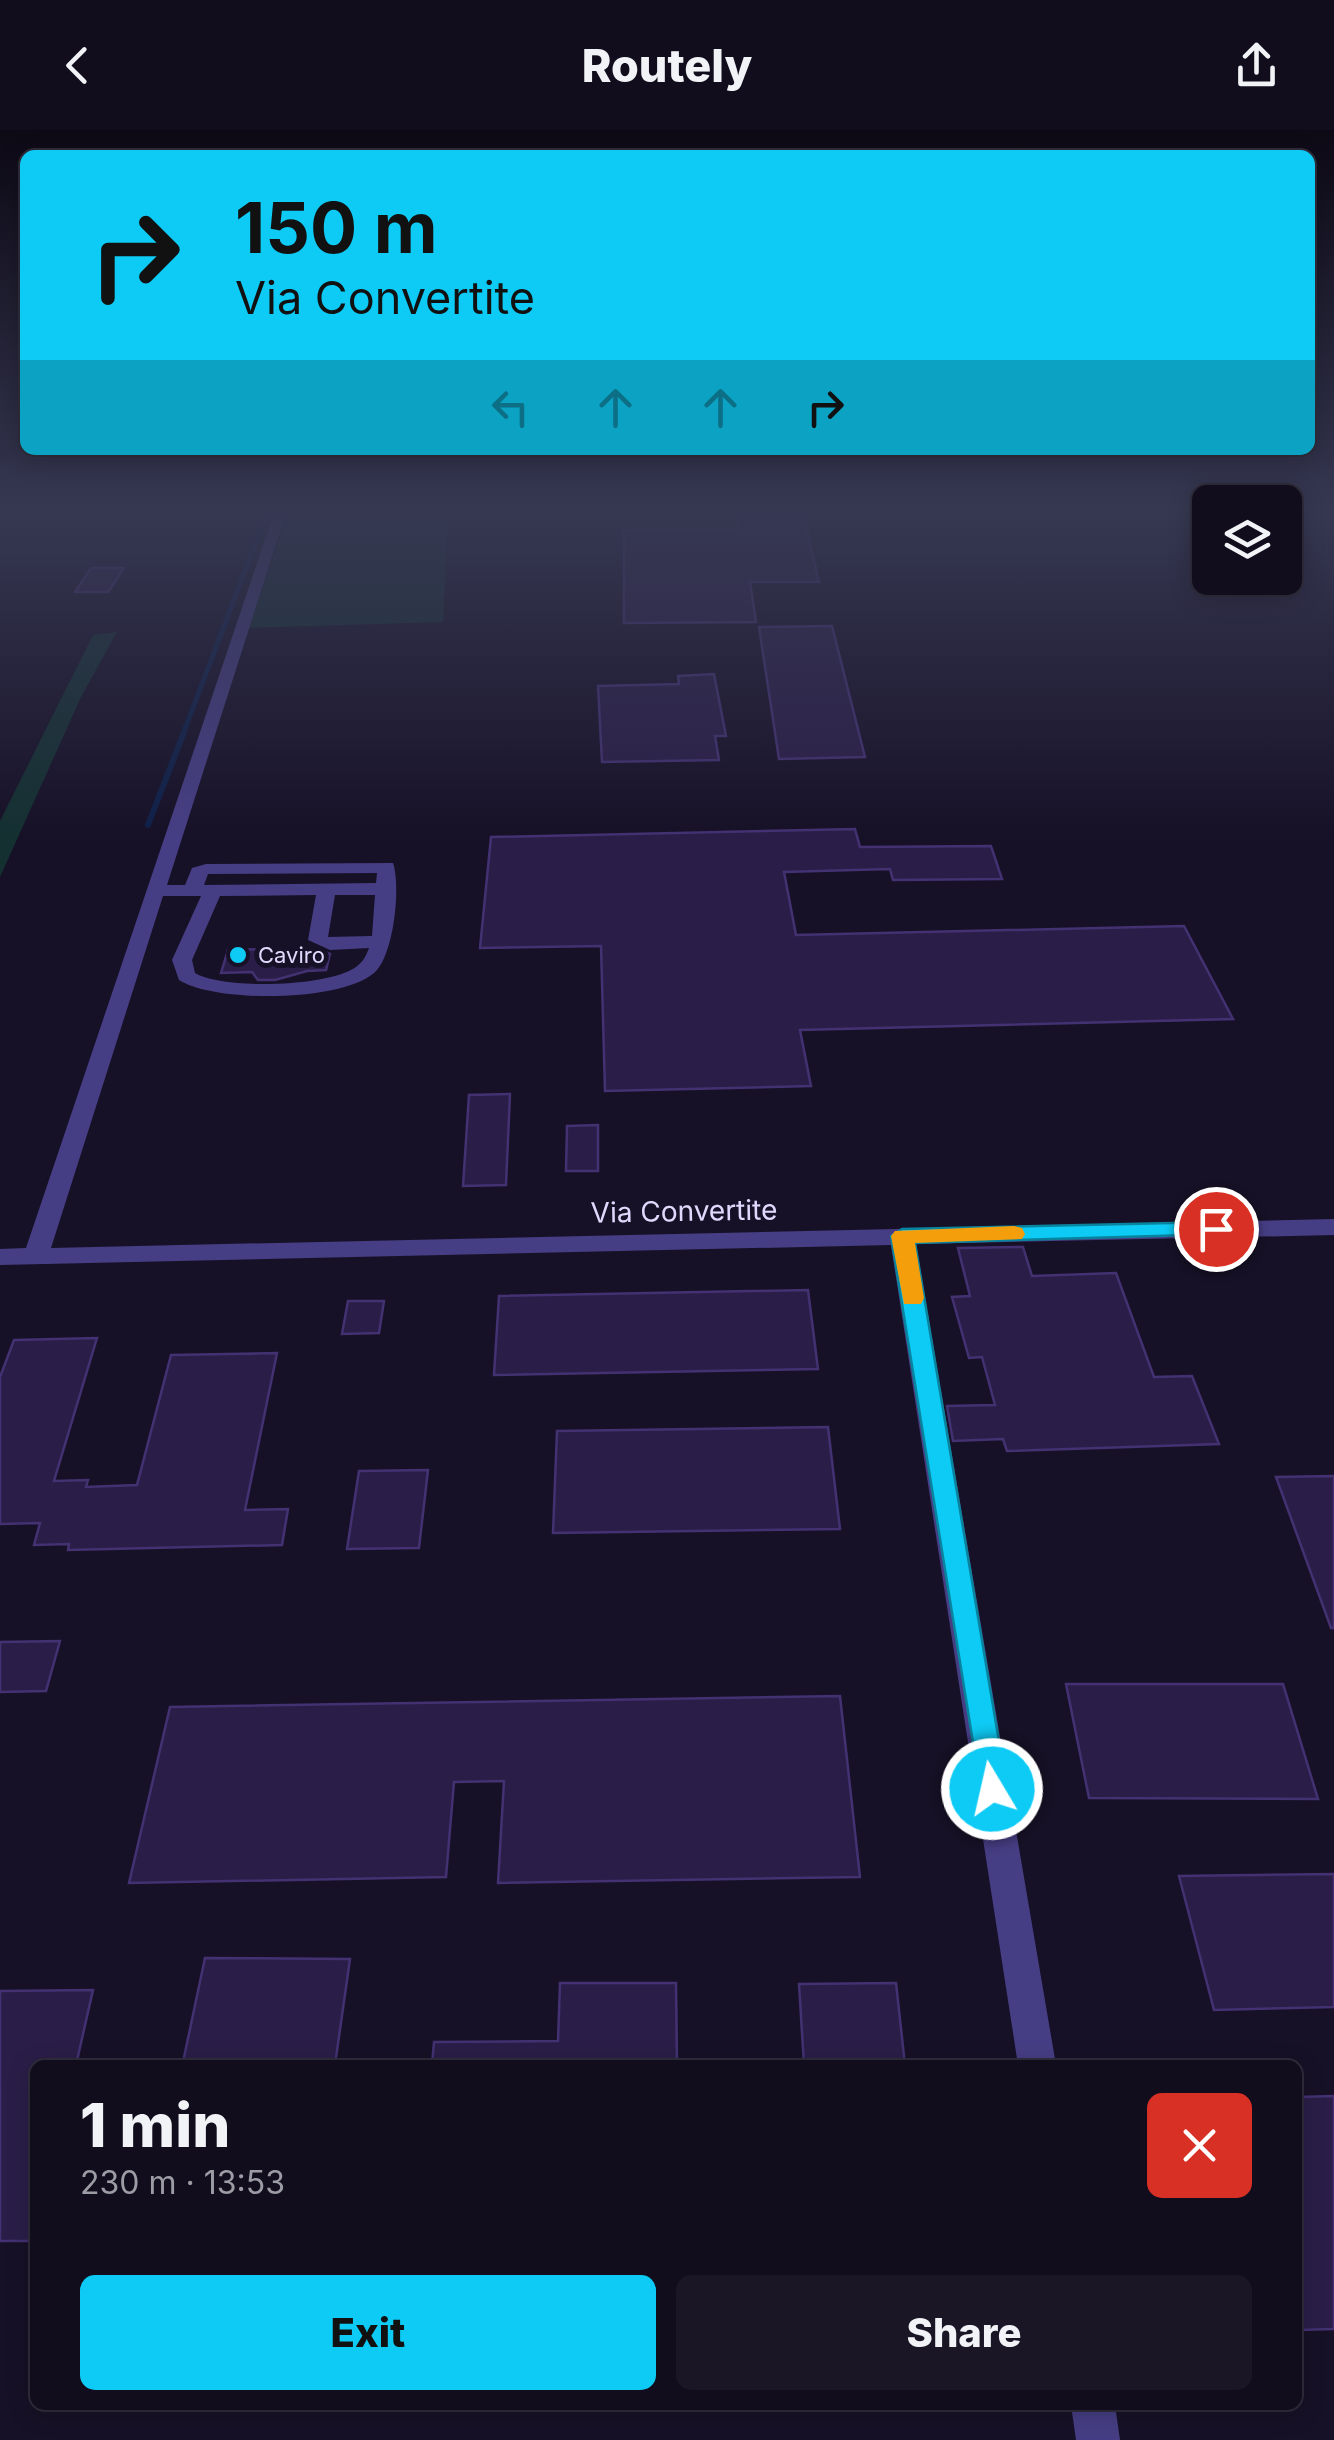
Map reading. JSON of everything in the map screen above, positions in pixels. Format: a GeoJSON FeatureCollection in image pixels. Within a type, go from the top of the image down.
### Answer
{"type":"FeatureCollection","features":[{"type":"Feature","properties":{"kind":"street"},"geometry":{"type":"LineString","coordinates":[[36,1256],[244,621]]}},
{"type":"Feature","properties":{"kind":"street"},"geometry":{"type":"LineString","coordinates":[[378,864],[387,867],[385,889],[379,951],[365,971],[342,980],[270,990],[202,986],[186,976],[182,960],[203,891],[198,872],[206,868],[378,864]]}},
{"type":"Feature","properties":{"kind":"street"},"geometry":{"type":"LineString","coordinates":[[153,892],[385,889]]}},
{"type":"Feature","properties":{"kind":"street"},"geometry":{"type":"LineString","coordinates":[[326,890],[318,940],[330,944],[380,942]]}},
{"type":"Feature","properties":{"kind":"street","name":"Via Convertite"},"geometry":{"type":"LineString","coordinates":[[0,1256],[1334,1226]]}},
{"type":"Feature","properties":{"kind":"street"},"geometry":{"type":"LineString","coordinates":[[902,1236],[1036,2060]]}},
{"type":"Feature","properties":{"kind":"street"},"geometry":{"type":"LineString","coordinates":[[1094,2410],[1098,2440]]}},
{"type":"Feature","properties":{"kind":"green space"},"geometry":{"type":"Polygon","coordinates":[[[251,621],[443,621],[443,622],[249,628],[251,621]]]}},
{"type":"Feature","properties":{"kind":"green space"},"geometry":{"type":"Polygon","coordinates":[[[117,632],[81,697],[0,877],[0,821],[93,635],[117,632]]]}},
{"type":"Feature","properties":{"kind":"building"},"geometry":{"type":"Polygon","coordinates":[[[624,621],[756,622],[624,623],[624,621]]]}},
{"type":"Feature","properties":{"kind":"building"},"geometry":{"type":"Polygon","coordinates":[[[832,626],[865,757],[779,759],[759,627],[832,626]]]}},
{"type":"Feature","properties":{"kind":"building"},"geometry":{"type":"Polygon","coordinates":[[[714,674],[726,736],[715,736],[719,760],[602,762],[598,686],[679,684],[678,676],[714,674]]]}},
{"type":"Feature","properties":{"kind":"building"},"geometry":{"type":"Polygon","coordinates":[[[855,829],[860,847],[991,846],[1002,879],[893,880],[890,869],[784,872],[796,935],[1184,926],[1233,1019],[800,1030],[811,1086],[605,1091],[601,946],[480,948],[491,837],[855,829]]]}},
{"type":"Feature","properties":{"kind":"building"},"geometry":{"type":"Polygon","coordinates":[[[316,948],[330,954],[326,970],[275,980],[258,980],[252,972],[221,973],[228,950],[316,948]]]}},
{"type":"Feature","properties":{"kind":"building"},"geometry":{"type":"Polygon","coordinates":[[[510,1094],[506,1185],[463,1186],[469,1095],[510,1094]]]}},
{"type":"Feature","properties":{"kind":"building"},"geometry":{"type":"Polygon","coordinates":[[[598,1125],[598,1171],[566,1171],[567,1126],[598,1125]]]}},
{"type":"Feature","properties":{"kind":"building"},"geometry":{"type":"Polygon","coordinates":[[[1023,1247],[1032,1276],[1116,1273],[1154,1377],[1192,1376],[1219,1444],[1007,1451],[1003,1439],[953,1441],[947,1406],[995,1405],[982,1357],[969,1358],[952,1297],[970,1296],[958,1248],[1023,1247]]]}},
{"type":"Feature","properties":{"kind":"building"},"geometry":{"type":"Polygon","coordinates":[[[808,1290],[818,1369],[494,1375],[499,1296],[808,1290]]]}},
{"type":"Feature","properties":{"kind":"building"},"geometry":{"type":"Polygon","coordinates":[[[348,1301],[384,1301],[379,1333],[342,1334],[348,1301]]]}},
{"type":"Feature","properties":{"kind":"building"},"geometry":{"type":"Polygon","coordinates":[[[97,1338],[54,1481],[88,1480],[86,1487],[137,1485],[171,1355],[277,1353],[245,1510],[288,1509],[282,1545],[68,1550],[69,1544],[34,1545],[40,1523],[0,1524],[0,1377],[14,1340],[97,1338]]]}},
{"type":"Feature","properties":{"kind":"building"},"geometry":{"type":"Polygon","coordinates":[[[828,1427],[840,1529],[553,1533],[557,1431],[828,1427]]]}},
{"type":"Feature","properties":{"kind":"building"},"geometry":{"type":"Polygon","coordinates":[[[428,1470],[419,1548],[347,1549],[359,1471],[428,1470]]]}},
{"type":"Feature","properties":{"kind":"building"},"geometry":{"type":"Polygon","coordinates":[[[1334,1476],[1334,1628],[1331,1628],[1276,1477],[1334,1476]]]}},
{"type":"Feature","properties":{"kind":"building"},"geometry":{"type":"Polygon","coordinates":[[[60,1641],[46,1691],[0,1692],[0,1642],[60,1641]]]}},
{"type":"Feature","properties":{"kind":"building"},"geometry":{"type":"Polygon","coordinates":[[[1066,1684],[1283,1684],[1318,1799],[1089,1798],[1066,1684]]]}},
{"type":"Feature","properties":{"kind":"building"},"geometry":{"type":"Polygon","coordinates":[[[840,1696],[860,1877],[498,1883],[504,1781],[454,1782],[446,1877],[129,1883],[170,1707],[840,1696]]]}},
{"type":"Feature","properties":{"kind":"building"},"geometry":{"type":"Polygon","coordinates":[[[1334,1874],[1334,2007],[1214,2010],[1179,1876],[1334,1874]]]}},
{"type":"Feature","properties":{"kind":"building"},"geometry":{"type":"Polygon","coordinates":[[[205,1958],[350,1959],[336,2060],[183,2060],[205,1958]]]}},
{"type":"Feature","properties":{"kind":"building"},"geometry":{"type":"Polygon","coordinates":[[[560,1983],[676,1983],[677,2060],[432,2060],[434,2042],[558,2041],[560,1983]]]}},
{"type":"Feature","properties":{"kind":"building"},"geometry":{"type":"Polygon","coordinates":[[[896,1983],[904,2060],[804,2060],[799,1984],[896,1983]]]}},
{"type":"Feature","properties":{"kind":"building"},"geometry":{"type":"Polygon","coordinates":[[[93,1990],[77,2060],[30,2060],[30,2241],[0,2241],[0,1991],[93,1990]]]}},
{"type":"Feature","properties":{"kind":"building"},"geometry":{"type":"Polygon","coordinates":[[[1334,2096],[1334,2329],[1302,2330],[1302,2097],[1334,2096]]]}},
{"type":"Feature","properties":{"kind":"waterway"},"geometry":{"type":"LineString","coordinates":[[183,734],[226,621]]}},
{"type":"Feature","properties":{"kind":"waterway"},"geometry":{"type":"LineString","coordinates":[[148,825],[184,732]]}},
{"type":"Feature","properties":{"kind":"slow traffic"},"geometry":{"type":"LineString","coordinates":[[913,1298],[902,1236],[1014,1234]]}},
{"type":"Feature","properties":{"kind":"place","name":"Caviro"},"geometry":{"type":"Point","coordinates":[238,955]}},
{"type":"Feature","properties":{"kind":"route"},"geometry":{"type":"LineString","coordinates":[[992,1789],[902,1236],[1216,1229]]}}]}
